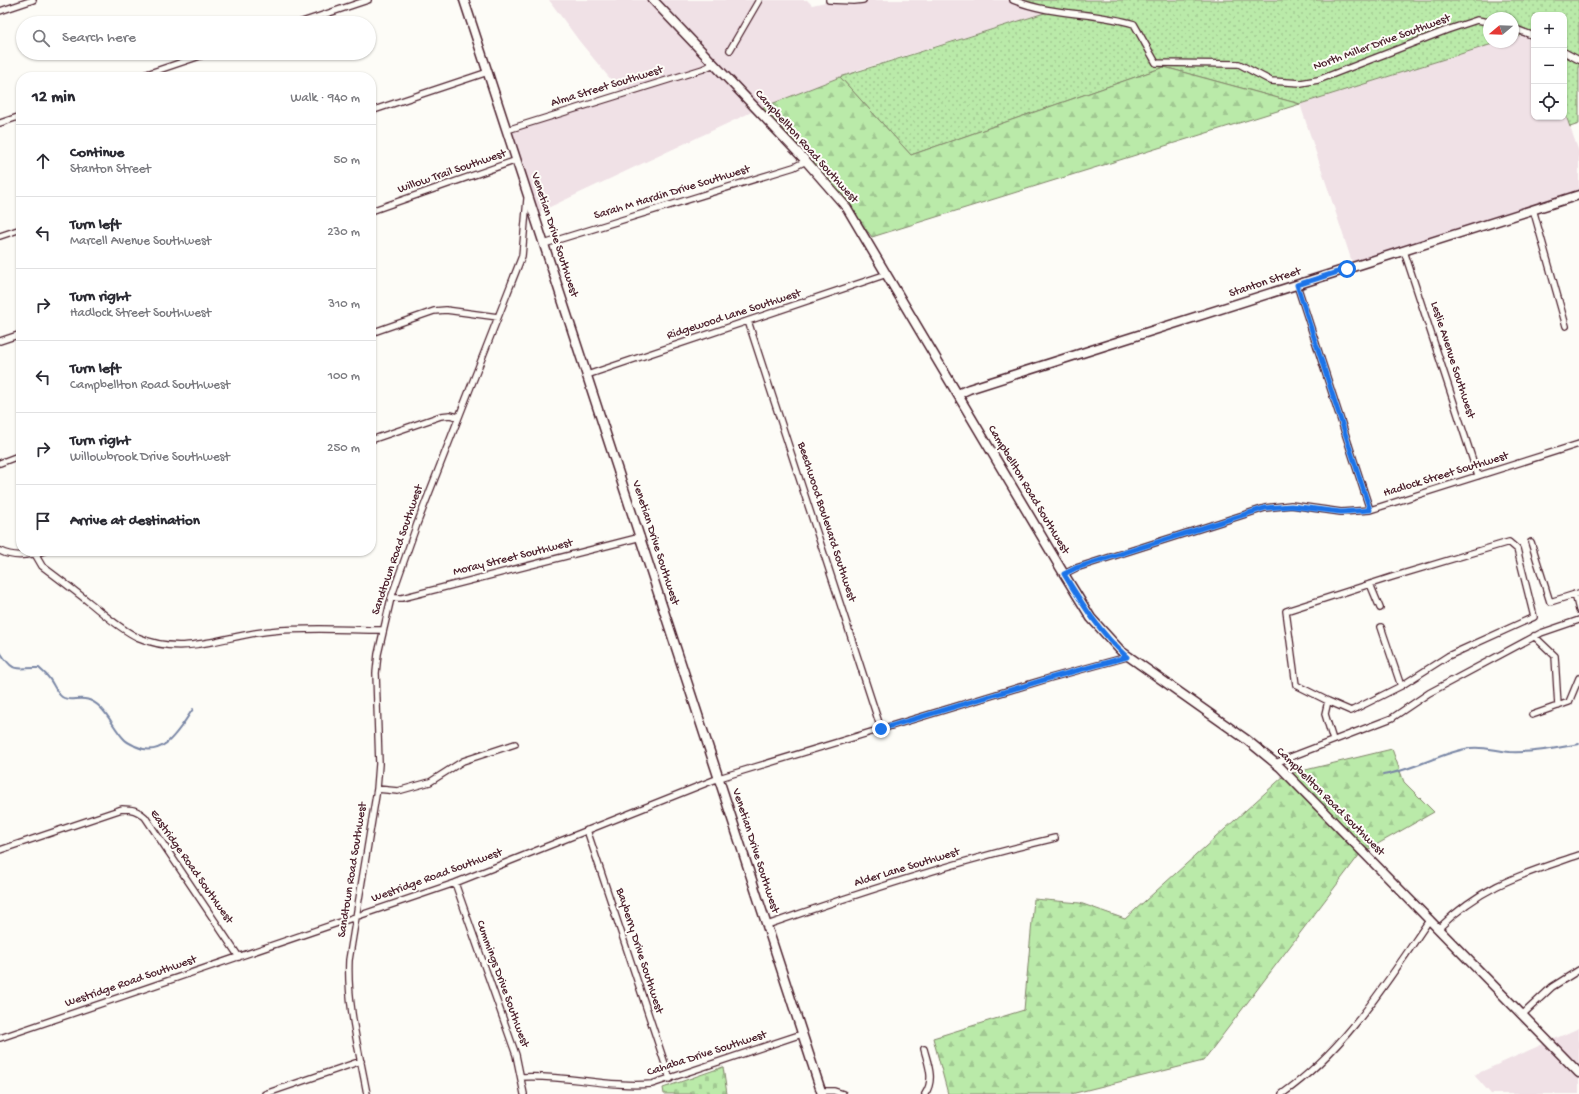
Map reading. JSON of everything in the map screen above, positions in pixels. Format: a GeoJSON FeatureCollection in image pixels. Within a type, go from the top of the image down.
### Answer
{"type":"FeatureCollection","features":[{"type":"Feature","properties":{"kind":"street"},"geometry":{"type":"LineString","coordinates":[[0,11],[33,0]]}},
{"type":"Feature","properties":{"kind":"street"},"geometry":{"type":"LineString","coordinates":[[320,16],[368,0]]}},
{"type":"Feature","properties":{"kind":"street","name":"Venetian Drive Southwest"},"geometry":{"type":"LineString","coordinates":[[464,0],[641,537],[821,1092]]}},
{"type":"Feature","properties":{"kind":"street","name":"Campbellton Road Southwest"},"geometry":{"type":"LineString","coordinates":[[653,0],[806,161],[847,208],[1064,574],[1091,618],[1104,634],[1127,657],[1247,740],[1275,762],[1439,928],[1579,1073]]}},
{"type":"Feature","properties":{"kind":"street"},"geometry":{"type":"LineString","coordinates":[[730,50],[759,0]]}},
{"type":"Feature","properties":{"kind":"street"},"geometry":{"type":"LineString","coordinates":[[829,0],[863,0]]}},
{"type":"Feature","properties":{"kind":"street","name":"North Miller Drive Southwest"},"geometry":{"type":"LineString","coordinates":[[1013,0],[1045,10],[1074,15],[1119,19],[1134,24],[1156,63],[1239,64],[1272,81],[1284,83],[1301,83],[1318,80],[1447,30],[1477,20],[1483,21]]}},
{"type":"Feature","properties":{"kind":"street"},"geometry":{"type":"LineString","coordinates":[[1519,30],[1531,35]]}},
{"type":"Feature","properties":{"kind":"street"},"geometry":{"type":"LineString","coordinates":[[1567,54],[1579,60]]}},
{"type":"Feature","properties":{"kind":"street"},"geometry":{"type":"LineString","coordinates":[[153,72],[189,60]]}},
{"type":"Feature","properties":{"kind":"street","name":"Alma Street Southwest"},"geometry":{"type":"LineString","coordinates":[[507,130],[703,69],[714,64]]}},
{"type":"Feature","properties":{"kind":"street"},"geometry":{"type":"LineString","coordinates":[[376,109],[488,72]]}},
{"type":"Feature","properties":{"kind":"street"},"geometry":{"type":"LineString","coordinates":[[0,123],[16,118]]}},
{"type":"Feature","properties":{"kind":"street","name":"Willow Trail Southwest"},"geometry":{"type":"LineString","coordinates":[[376,209],[517,160]]}},
{"type":"Feature","properties":{"kind":"street","name":"Sarah M Hardin Drive Southwest"},"geometry":{"type":"LineString","coordinates":[[544,244],[794,167],[806,161]]}},
{"type":"Feature","properties":{"kind":"street","name":"Sandtown Road Southwest"},"geometry":{"type":"LineString","coordinates":[[367,1094],[350,1003],[348,984],[349,960],[377,789],[379,764],[376,673],[383,630],[391,598],[417,524],[522,256],[528,193]]}},
{"type":"Feature","properties":{"kind":"street","name":"Stanton Street"},"geometry":{"type":"LineString","coordinates":[[958,394],[968,389],[1579,195]]}},
{"type":"Feature","properties":{"kind":"street"},"geometry":{"type":"LineString","coordinates":[[1533,209],[1566,326]]}},
{"type":"Feature","properties":{"kind":"street"},"geometry":{"type":"LineString","coordinates":[[0,236],[16,231]]}},
{"type":"Feature","properties":{"kind":"street","name":"Leslie Avenue Southwest"},"geometry":{"type":"LineString","coordinates":[[1404,251],[1478,476]]}},
{"type":"Feature","properties":{"kind":"street","name":"Ridgewood Lane Southwest"},"geometry":{"type":"LineString","coordinates":[[587,375],[887,274]]}},
{"type":"Feature","properties":{"kind":"street"},"geometry":{"type":"LineString","coordinates":[[1297,285],[1370,510]]}},
{"type":"Feature","properties":{"kind":"street"},"geometry":{"type":"LineString","coordinates":[[376,331],[434,311],[446,310],[498,317]]}},
{"type":"Feature","properties":{"kind":"street","name":"Beechwood Boulevard Southwest"},"geometry":{"type":"LineString","coordinates":[[748,322],[881,729]]}},
{"type":"Feature","properties":{"kind":"street"},"geometry":{"type":"LineString","coordinates":[[0,341],[16,336]]}},
{"type":"Feature","properties":{"kind":"street"},"geometry":{"type":"LineString","coordinates":[[376,438],[441,416],[450,415],[458,417]]}},
{"type":"Feature","properties":{"kind":"street","name":"Hadlock Street Southwest"},"geometry":{"type":"LineString","coordinates":[[1064,574],[1076,568],[1265,508],[1291,506],[1341,512],[1370,510],[1579,444]]}},
{"type":"Feature","properties":{"kind":"street"},"geometry":{"type":"LineString","coordinates":[[0,463],[16,457]]}},
{"type":"Feature","properties":{"kind":"street","name":"Moray Street Southwest"},"geometry":{"type":"LineString","coordinates":[[391,598],[402,598],[641,537]]}},
{"type":"Feature","properties":{"kind":"street"},"geometry":{"type":"LineString","coordinates":[[1509,542],[1517,549],[1534,616],[1448,656],[1401,686],[1350,711],[1296,685],[1286,611],[1509,542]]}},
{"type":"Feature","properties":{"kind":"street"},"geometry":{"type":"LineString","coordinates":[[1530,542],[1550,602],[1577,593],[1579,610]]}},
{"type":"Feature","properties":{"kind":"street"},"geometry":{"type":"LineString","coordinates":[[0,551],[16,556]]}},
{"type":"Feature","properties":{"kind":"street"},"geometry":{"type":"LineString","coordinates":[[36,556],[42,566],[117,625],[137,637],[160,644],[179,647],[199,646],[245,634],[272,630],[383,630]]}},
{"type":"Feature","properties":{"kind":"street"},"geometry":{"type":"LineString","coordinates":[[1370,584],[1380,608]]}},
{"type":"Feature","properties":{"kind":"street"},"geometry":{"type":"LineString","coordinates":[[1275,762],[1392,718],[1429,693],[1534,636],[1579,620]]}},
{"type":"Feature","properties":{"kind":"street"},"geometry":{"type":"LineString","coordinates":[[1381,627],[1401,686]]}},
{"type":"Feature","properties":{"kind":"street"},"geometry":{"type":"LineString","coordinates":[[1534,636],[1555,656],[1558,706]]}},
{"type":"Feature","properties":{"kind":"street","name":"Westridge Road Southwest"},"geometry":{"type":"LineString","coordinates":[[0,1038],[454,883],[719,778],[1050,678],[1127,657]]}},
{"type":"Feature","properties":{"kind":"street"},"geometry":{"type":"LineString","coordinates":[[1532,715],[1569,702],[1579,678]]}},
{"type":"Feature","properties":{"kind":"street"},"geometry":{"type":"LineString","coordinates":[[1328,701],[1325,714],[1334,740]]}},
{"type":"Feature","properties":{"kind":"street"},"geometry":{"type":"LineString","coordinates":[[377,789],[398,791],[430,782],[463,761],[515,744]]}},
{"type":"Feature","properties":{"kind":"street","name":"Eastridge Road Southwest"},"geometry":{"type":"LineString","coordinates":[[0,850],[122,809],[138,811],[145,817],[239,957]]}},
{"type":"Feature","properties":{"kind":"street","name":"Bayberry Drive Southwest"},"geometry":{"type":"LineString","coordinates":[[587,830],[670,1079]]}},
{"type":"Feature","properties":{"kind":"street","name":"Alder Lane Southwest"},"geometry":{"type":"LineString","coordinates":[[767,925],[846,898],[1012,848],[1055,838]]}},
{"type":"Feature","properties":{"kind":"street"},"geometry":{"type":"LineString","coordinates":[[1439,928],[1460,909],[1489,888],[1508,879],[1579,855]]}},
{"type":"Feature","properties":{"kind":"street","name":"Cummings Drive Southwest"},"geometry":{"type":"LineString","coordinates":[[454,883],[516,1055],[524,1094]]}},
{"type":"Feature","properties":{"kind":"street"},"geometry":{"type":"LineString","coordinates":[[1282,1094],[1321,1062],[1348,1034],[1371,1006],[1430,919]]}},
{"type":"Feature","properties":{"kind":"street"},"geometry":{"type":"LineString","coordinates":[[1522,1015],[1552,987],[1579,970]]}},
{"type":"Feature","properties":{"kind":"street","name":"Cahaba Drive Southwest"},"geometry":{"type":"LineString","coordinates":[[521,1077],[540,1076],[634,1086],[652,1084],[802,1034]]}},
{"type":"Feature","properties":{"kind":"street"},"geometry":{"type":"LineString","coordinates":[[924,1049],[930,1068],[930,1082],[925,1094]]}},
{"type":"Feature","properties":{"kind":"street"},"geometry":{"type":"LineString","coordinates":[[265,1094],[361,1061]]}},
{"type":"Feature","properties":{"kind":"street"},"geometry":{"type":"LineString","coordinates":[[821,1092],[834,1091],[843,1094]]}},
{"type":"Feature","properties":{"kind":"shaded area"},"geometry":{"type":"Polygon","coordinates":[[[549,0],[807,0],[812,5],[835,0],[1022,0],[1051,11],[855,71],[756,110],[535,214],[508,127],[621,92],[580,42],[549,0]]]}},
{"type":"Feature","properties":{"kind":"shaded area"},"geometry":{"type":"Polygon","coordinates":[[[1531,32],[1531,120],[1567,120],[1567,118],[1579,152],[1579,194],[1354,268],[1300,104],[1483,47],[1519,48],[1519,36],[1531,32]]]}},
{"type":"Feature","properties":{"kind":"shaded area"},"geometry":{"type":"Polygon","coordinates":[[[1579,1028],[1579,1094],[1491,1094],[1474,1075],[1579,1028]]]}},
{"type":"Feature","properties":{"kind":"green space"},"geometry":{"type":"Polygon","coordinates":[[[1022,0],[1579,0],[1579,124],[1570,127],[1567,118],[1567,12],[1531,12],[1531,32],[1519,36],[1519,12],[1483,12],[1483,47],[1300,104],[1164,67],[911,155],[840,77],[1051,11],[1022,0]]]}},
{"type":"Feature","properties":{"kind":"green space"},"geometry":{"type":"Polygon","coordinates":[[[1164,67],[1300,104],[872,237],[839,195],[756,110],[840,77],[911,155],[1164,67]]]}},
{"type":"Feature","properties":{"kind":"green space"},"geometry":{"type":"Polygon","coordinates":[[[1392,749],[1404,782],[1434,812],[1360,854],[1203,1061],[1071,1094],[948,1094],[933,1038],[1024,1010],[1034,899],[1080,903],[1125,919],[1285,775],[1392,749]]]}},
{"type":"Feature","properties":{"kind":"green space"},"geometry":{"type":"Polygon","coordinates":[[[723,1067],[727,1094],[664,1094],[663,1088],[723,1067]]]}},
{"type":"Feature","properties":{"kind":"waterway"},"geometry":{"type":"LineString","coordinates":[[0,652],[13,667],[21,669],[39,668],[50,679],[62,697],[66,699],[85,699],[95,703],[101,708],[127,742],[145,749],[154,749],[162,746],[170,740],[193,709]]}},
{"type":"Feature","properties":{"kind":"waterway"},"geometry":{"type":"LineString","coordinates":[[1383,775],[1394,773],[1459,750],[1470,748],[1527,752],[1579,744]]}},
{"type":"Feature","properties":{"kind":"route"},"geometry":{"type":"LineString","coordinates":[[881,729],[1050,678],[1127,657],[1104,634],[1091,618],[1064,574],[1076,568],[1265,508],[1305,506],[1341,512],[1370,510],[1297,285],[1347,269]]}}]}
